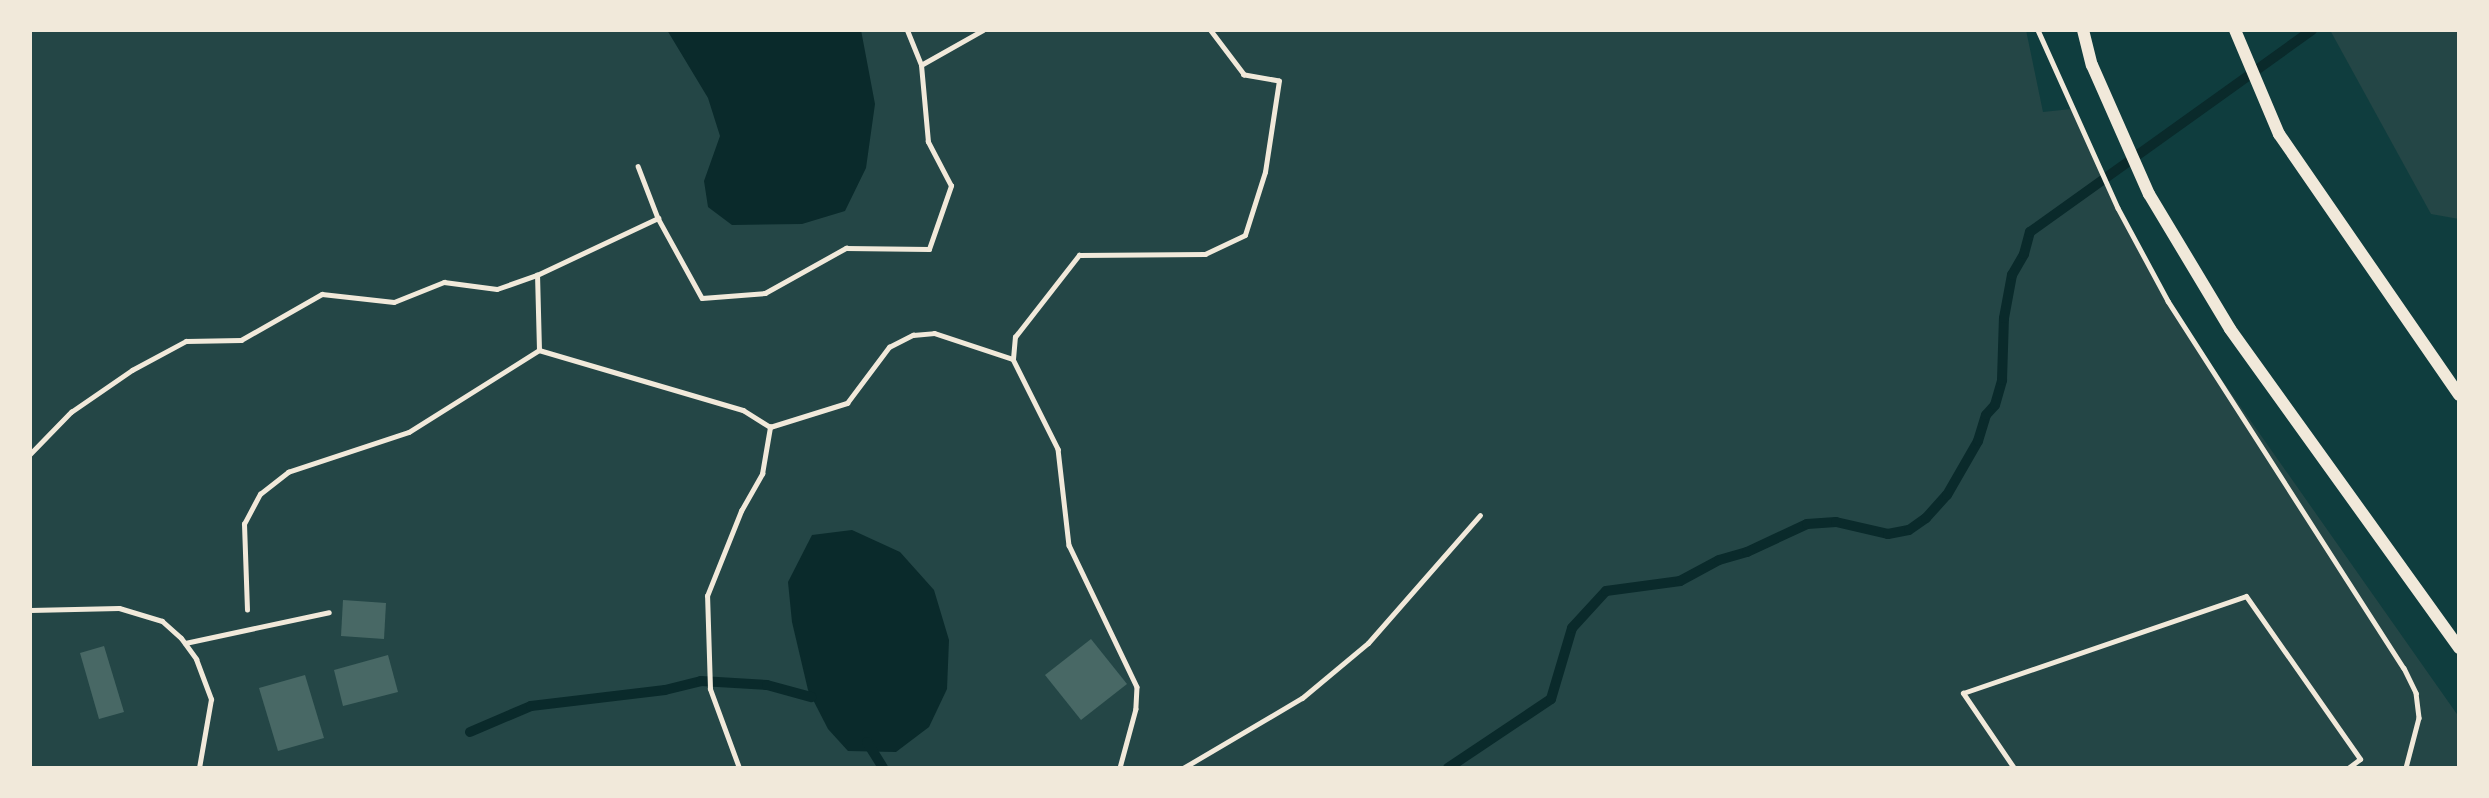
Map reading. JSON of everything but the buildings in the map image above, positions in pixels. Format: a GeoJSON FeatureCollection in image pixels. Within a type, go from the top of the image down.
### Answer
{"type":"FeatureCollection","features":[{"type":"Feature","properties":{"kind":"street"},"geometry":{"type":"LineString","coordinates":[[2083,30],[2092,65],[2149,194],[2224,318],[2459,648]]}},
{"type":"Feature","properties":{"kind":"street"},"geometry":{"type":"LineString","coordinates":[[2235,30],[2279,134],[2459,395]]}},
{"type":"Feature","properties":{"kind":"lane"},"geometry":{"type":"LineString","coordinates":[[1183,768],[1302,698],[1367,643],[1480,515]]}},
{"type":"Feature","properties":{"kind":"lane"},"geometry":{"type":"LineString","coordinates":[[2014,768],[1963,693],[2246,596],[2360,759],[2348,768]]}},
{"type":"Feature","properties":{"kind":"lane"},"geometry":{"type":"LineString","coordinates":[[30,610],[119,608],[162,621],[197,659],[211,699],[199,768]]}},
{"type":"Feature","properties":{"kind":"lane"},"geometry":{"type":"LineString","coordinates":[[185,643],[329,612]]}},
{"type":"Feature","properties":{"kind":"path"},"geometry":{"type":"LineString","coordinates":[[638,166],[658,218],[702,298],[765,293],[846,248],[929,248],[951,186],[928,142],[921,65],[907,30]]}},
{"type":"Feature","properties":{"kind":"path"},"geometry":{"type":"LineString","coordinates":[[921,65],[983,30]]}},
{"type":"Feature","properties":{"kind":"path"},"geometry":{"type":"LineString","coordinates":[[1120,768],[1136,709],[1137,687],[1069,545],[1058,449],[1013,359],[1015,337],[1079,255],[1205,254],[1245,234],[1265,172],[1279,81],[1244,75],[1210,30]]}},
{"type":"Feature","properties":{"kind":"path"},"geometry":{"type":"LineString","coordinates":[[2038,30],[2118,208],[2168,301],[2404,668],[2416,693],[2419,719],[2406,768]]}},
{"type":"Feature","properties":{"kind":"path"},"geometry":{"type":"LineString","coordinates":[[30,454],[71,412],[132,370],[186,341],[241,340],[322,294],[394,302],[444,282],[497,289],[537,275],[658,218]]}},
{"type":"Feature","properties":{"kind":"path"},"geometry":{"type":"LineString","coordinates":[[537,275],[539,350]]}},
{"type":"Feature","properties":{"kind":"path"},"geometry":{"type":"LineString","coordinates":[[248,629],[244,524],[260,494],[288,472],[409,432],[539,350],[743,410],[771,427],[847,403],[889,347],[913,335],[934,333],[1013,359]]}},
{"type":"Feature","properties":{"kind":"path"},"geometry":{"type":"LineString","coordinates":[[739,768],[710,689],[707,596],[741,511],[762,474],[771,427]]}},
{"type":"Feature","properties":{"kind":"shaded area"},"geometry":{"type":"Polygon","coordinates":[[[30,30],[2026,30],[2043,112],[2071,109],[2128,229],[2191,336],[2459,717],[2459,768],[30,768],[30,30]]]}},
{"type":"Feature","properties":{"kind":"shaded area"},"geometry":{"type":"Polygon","coordinates":[[[667,30],[861,30],[875,104],[866,168],[845,211],[802,224],[732,225],[708,207],[704,181],[720,136],[708,98],[667,30]]]}},
{"type":"Feature","properties":{"kind":"shaded area"},"geometry":{"type":"Polygon","coordinates":[[[2330,30],[2459,30],[2459,219],[2431,214],[2330,30]]]}},
{"type":"Feature","properties":{"kind":"shaded area"},"geometry":{"type":"Polygon","coordinates":[[[852,530],[900,552],[934,590],[949,640],[947,689],[929,727],[896,752],[848,751],[828,729],[808,690],[792,622],[788,582],[812,535],[852,530]]]}},
{"type":"Feature","properties":{"kind":"waterway"},"geometry":{"type":"LineString","coordinates":[[1448,768],[1551,699],[1572,628],[1606,591],[1680,581],[1719,560],[1747,552],[1807,524],[1836,522],[1888,534],[1909,530],[1926,518],[1947,495],[1978,441],[1986,415],[1995,405],[2002,380],[2004,318],[2012,275],[2024,254],[2030,232],[2312,30]]}},
{"type":"Feature","properties":{"kind":"waterway"},"geometry":{"type":"LineString","coordinates":[[470,732],[531,706],[665,690],[701,681],[767,685],[811,697]]}},
{"type":"Feature","properties":{"kind":"waterway"},"geometry":{"type":"LineString","coordinates":[[867,742],[883,768]]}}]}
